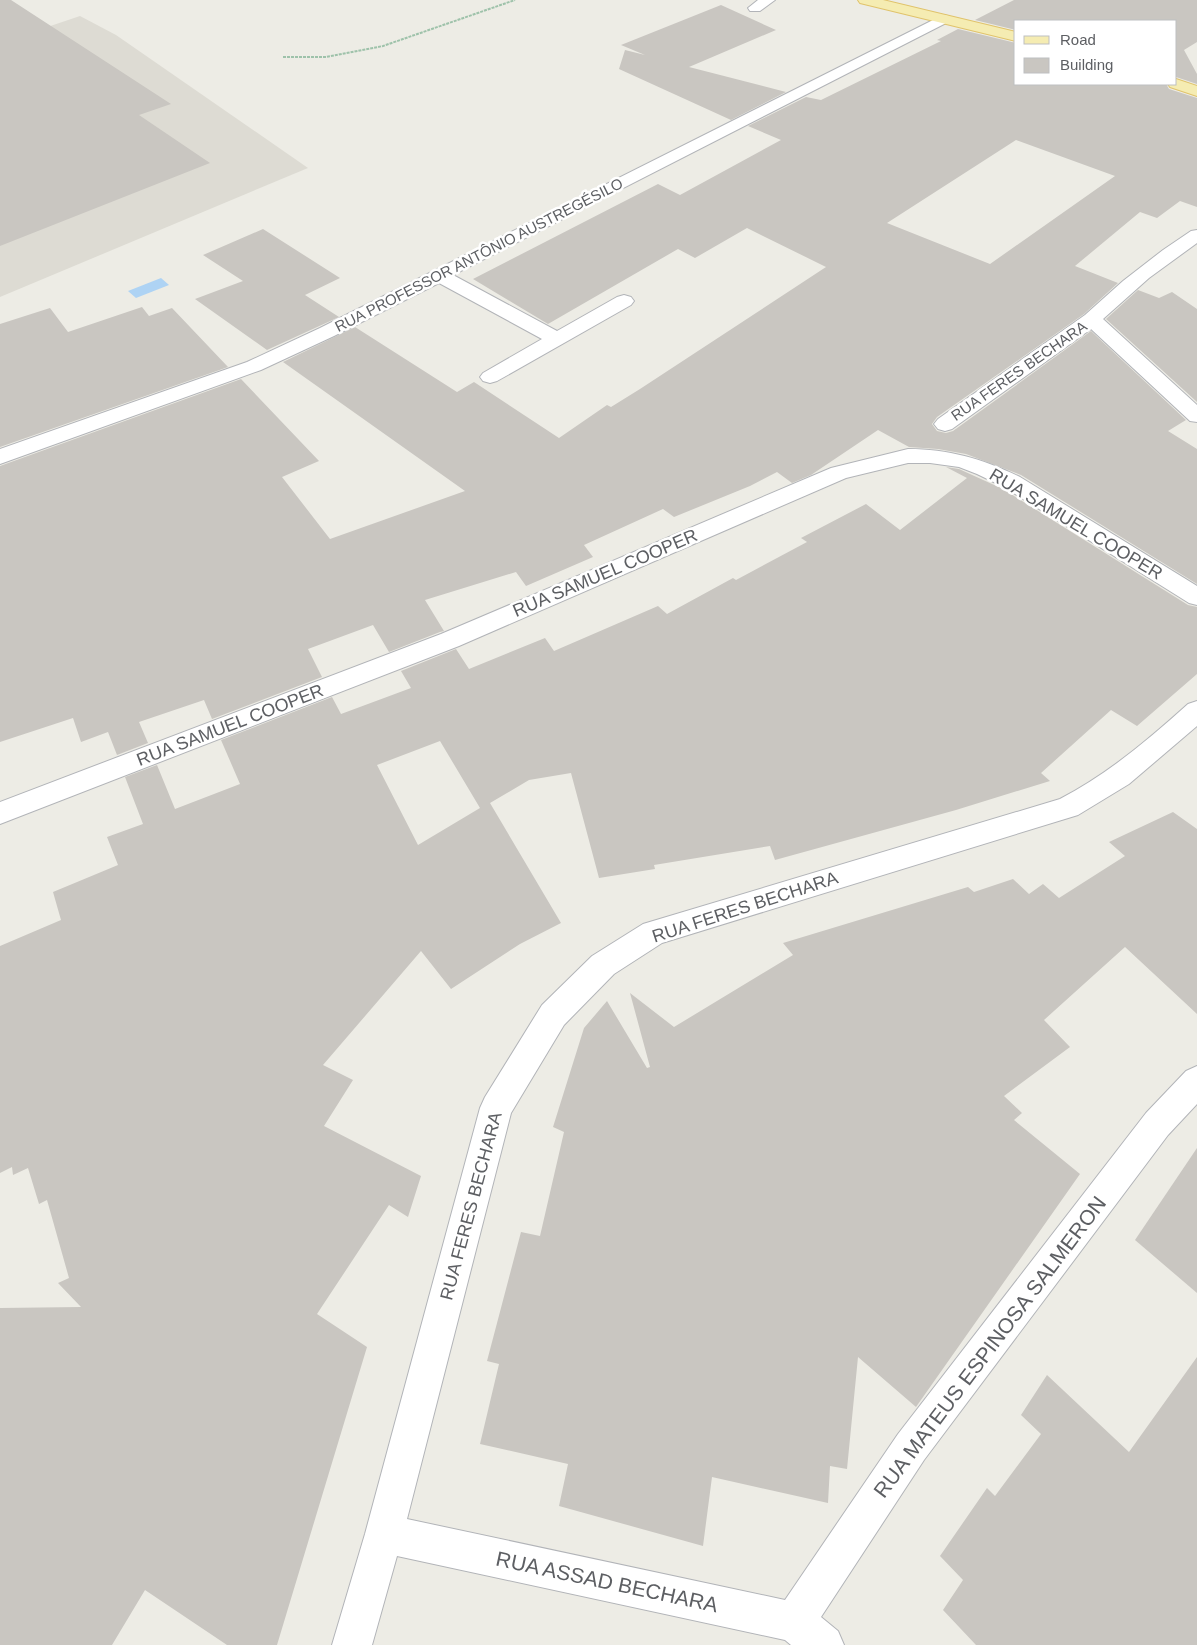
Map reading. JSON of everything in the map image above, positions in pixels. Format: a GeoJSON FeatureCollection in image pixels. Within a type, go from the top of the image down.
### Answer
{"type":"FeatureCollection","features":[{"type":"Feature","properties":{"kind":"main road"},"geometry":{"type":"LineString","coordinates":[[864,0],[1014,37]]}},
{"type":"Feature","properties":{"kind":"main road"},"geometry":{"type":"LineString","coordinates":[[1177,84],[1197,91]]}},
{"type":"Feature","properties":{"kind":"street"},"geometry":{"type":"LineString","coordinates":[[755,8],[768,0]]}},
{"type":"Feature","properties":{"kind":"street","name":"RUA PROFESSOR ANTÔNIO AUSTREGÉSILO"},"geometry":{"type":"LineString","coordinates":[[0,457],[254,366],[327,332],[943,19]]}},
{"type":"Feature","properties":{"kind":"street","name":"RUA FERES BECHARA"},"geometry":{"type":"LineString","coordinates":[[945,424],[1092,319],[1117,295],[1178,247],[1197,235]]}},
{"type":"Feature","properties":{"kind":"street"},"geometry":{"type":"LineString","coordinates":[[1178,247],[1197,258]]}},
{"type":"Feature","properties":{"kind":"street"},"geometry":{"type":"LineString","coordinates":[[439,275],[557,339]]}},
{"type":"Feature","properties":{"kind":"street"},"geometry":{"type":"LineString","coordinates":[[490,378],[624,301]]}},
{"type":"Feature","properties":{"kind":"street","name":"RUA FERES BECHARA"},"geometry":{"type":"LineString","coordinates":[[1092,319],[1197,416]]}},
{"type":"Feature","properties":{"kind":"street","name":"RUA SAMUEL COOPER"},"geometry":{"type":"LineString","coordinates":[[0,813],[450,640],[839,473],[908,456],[930,456],[962,461],[985,469],[1012,482],[1197,597]]}},
{"type":"Feature","properties":{"kind":"street","name":"RUA FERES BECHARA"},"geometry":{"type":"LineString","coordinates":[[352,1645],[384,1534],[496,1108],[553,1015],[603,965],[654,934],[1068,808],[1094,795],[1144,759],[1197,711]]}},
{"type":"Feature","properties":{"kind":"street","name":"RUA MATEUS ESPINOSA SALMERON"},"geometry":{"type":"LineString","coordinates":[[794,1622],[911,1447],[1157,1124],[1197,1081]]}},
{"type":"Feature","properties":{"kind":"street","name":"RUA ASSAD BECHARA"},"geometry":{"type":"LineString","coordinates":[[384,1534],[794,1622],[824,1645]]}},
{"type":"Feature","properties":{"kind":"path"},"geometry":{"type":"LineString","coordinates":[[284,57],[326,57],[383,46],[515,0]]}},
{"type":"Feature","properties":{"kind":"shaded area"},"geometry":{"type":"Polygon","coordinates":[[[80,16],[116,35],[308,168],[0,297],[0,43],[80,16]]]}},
{"type":"Feature","properties":{"kind":"water"},"geometry":{"type":"Polygon","coordinates":[[[161,278],[169,285],[136,298],[128,291],[161,278]]]}},
{"type":"Feature","properties":{"kind":"building"},"geometry":{"type":"Polygon","coordinates":[[[0,0],[11,0],[171,104],[139,115],[210,163],[0,246],[0,0]]]}},
{"type":"Feature","properties":{"kind":"building"},"geometry":{"type":"Polygon","coordinates":[[[1014,0],[1197,0],[1197,42],[1184,50],[1197,74],[1197,84],[1177,77],[1177,20],[1014,20],[1014,30],[975,20],[1014,0]]]}},
{"type":"Feature","properties":{"kind":"building"},"geometry":{"type":"Polygon","coordinates":[[[721,5],[776,30],[689,67],[786,92],[731,120],[619,69],[625,50],[645,55],[621,45],[721,5]]]}},
{"type":"Feature","properties":{"kind":"building"},"geometry":{"type":"Polygon","coordinates":[[[958,29],[1014,43],[1014,85],[1167,85],[1169,89],[1197,98],[1197,207],[1180,201],[1157,218],[1140,212],[1075,266],[1118,283],[1084,314],[937,417],[932,424],[937,431],[946,433],[953,431],[1091,331],[1186,420],[1168,431],[1197,449],[1197,584],[1021,475],[966,454],[938,449],[909,447],[878,430],[811,475],[792,483],[777,472],[750,486],[674,517],[663,509],[584,545],[593,557],[526,586],[516,572],[425,600],[444,631],[389,652],[373,625],[308,649],[322,677],[212,719],[204,700],[139,722],[148,743],[117,755],[108,732],[81,742],[73,718],[0,742],[0,466],[241,379],[319,461],[282,477],[330,539],[465,491],[283,362],[355,327],[457,392],[474,382],[559,438],[607,405],[611,407],[640,389],[826,267],[747,228],[695,258],[678,249],[548,324],[473,279],[658,184],[680,195],[781,140],[748,126],[806,97],[821,100],[941,41],[937,40],[958,29]],[[1016,140],[887,223],[990,264],[1115,176],[1016,140]]]}},
{"type":"Feature","properties":{"kind":"building"},"geometry":{"type":"Polygon","coordinates":[[[263,229],[340,278],[305,295],[339,317],[267,350],[195,299],[243,281],[203,255],[263,229]]]}},
{"type":"Feature","properties":{"kind":"building"},"geometry":{"type":"Polygon","coordinates":[[[1138,290],[1159,298],[1172,292],[1197,309],[1197,402],[1106,319],[1138,290]]]}},
{"type":"Feature","properties":{"kind":"building"},"geometry":{"type":"Polygon","coordinates":[[[142,307],[149,316],[172,308],[228,367],[0,447],[0,324],[50,308],[68,332],[142,307]]]}},
{"type":"Feature","properties":{"kind":"building"},"geometry":{"type":"Polygon","coordinates":[[[946,467],[959,469],[1003,489],[1188,605],[1197,607],[1197,674],[1137,726],[1111,710],[1041,773],[1050,781],[956,810],[775,860],[770,846],[654,865],[655,869],[599,878],[571,773],[529,780],[490,803],[561,923],[520,944],[451,989],[421,951],[323,1065],[353,1080],[324,1126],[421,1176],[408,1217],[389,1205],[317,1314],[367,1347],[277,1645],[227,1645],[145,1590],[112,1645],[0,1645],[0,1308],[81,1307],[58,1283],[69,1278],[47,1200],[39,1204],[28,1168],[13,1175],[12,1167],[0,1173],[0,946],[61,920],[53,892],[118,865],[107,837],[143,824],[125,777],[157,765],[175,809],[240,784],[221,740],[332,697],[341,714],[411,688],[401,671],[456,649],[469,669],[545,638],[554,651],[658,606],[667,614],[733,578],[736,580],[807,542],[801,538],[866,504],[900,530],[967,478],[946,467]],[[440,741],[377,765],[418,845],[480,808],[440,741]]]}},
{"type":"Feature","properties":{"kind":"building"},"geometry":{"type":"Polygon","coordinates":[[[1173,812],[1197,829],[1197,1014],[1125,947],[1044,1020],[1070,1047],[1004,1096],[1022,1113],[1014,1120],[1080,1174],[916,1407],[858,1357],[847,1469],[830,1466],[828,1503],[712,1477],[703,1546],[559,1506],[568,1464],[480,1444],[499,1364],[487,1361],[521,1232],[540,1236],[564,1132],[553,1127],[584,1028],[607,1001],[647,1068],[650,1067],[630,993],[674,1027],[793,955],[783,943],[968,887],[974,892],[1013,879],[1029,894],[1043,884],[1059,898],[1125,856],[1109,842],[1173,812]]]}},
{"type":"Feature","properties":{"kind":"building"},"geometry":{"type":"Polygon","coordinates":[[[1197,1148],[1197,1293],[1135,1240],[1197,1148]]]}},
{"type":"Feature","properties":{"kind":"building"},"geometry":{"type":"Polygon","coordinates":[[[1197,1357],[1197,1645],[976,1645],[943,1610],[963,1580],[940,1556],[987,1488],[995,1496],[1041,1434],[1021,1415],[1047,1375],[1129,1452],[1197,1357]]]}}]}
